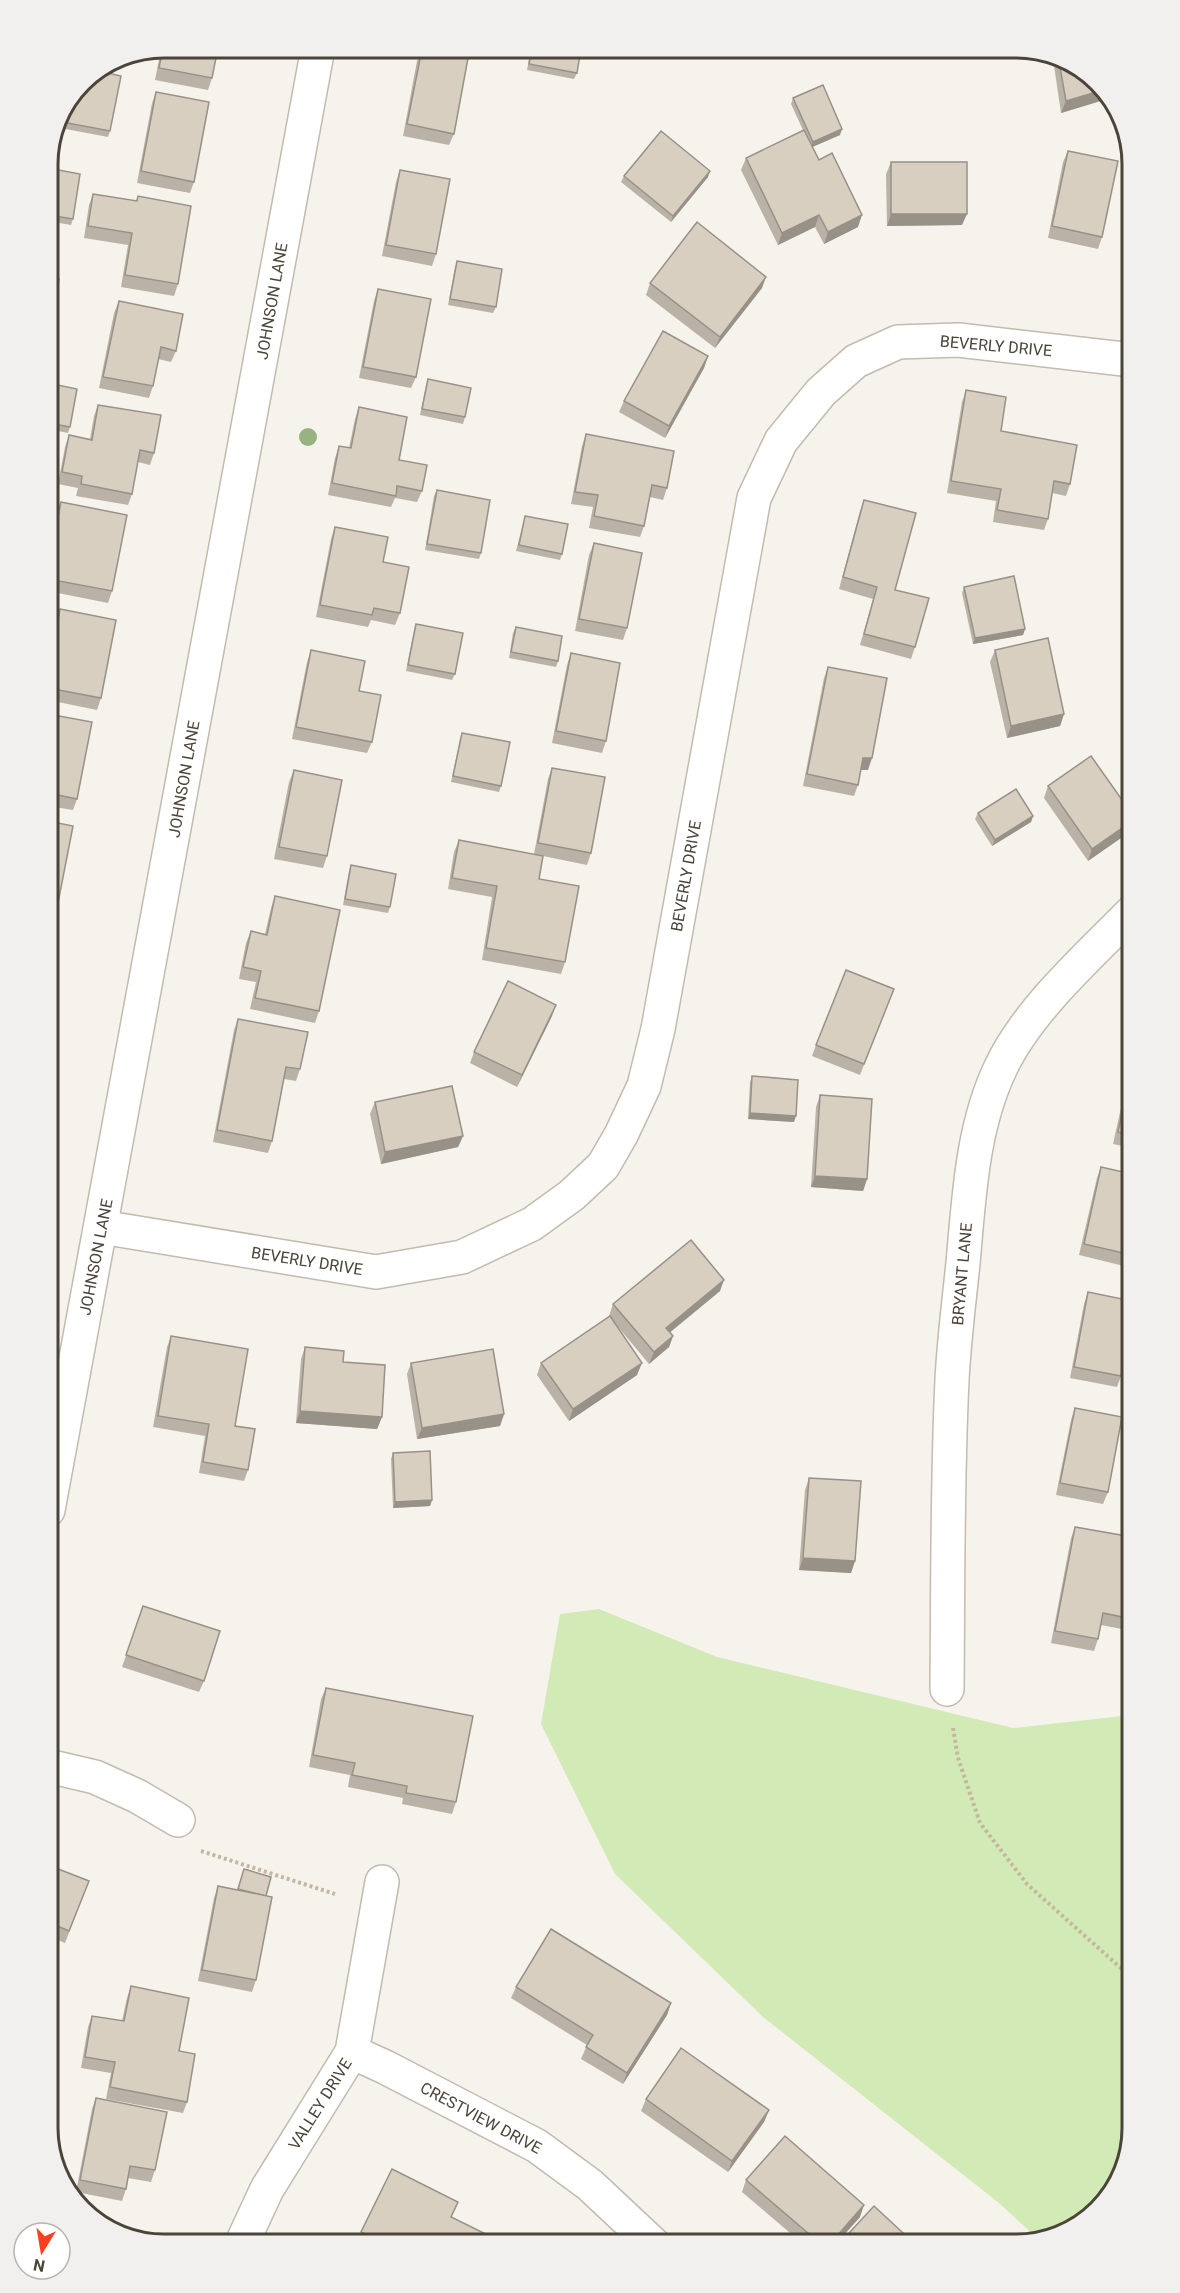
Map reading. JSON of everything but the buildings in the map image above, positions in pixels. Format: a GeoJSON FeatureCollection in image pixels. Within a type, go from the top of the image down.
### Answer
{"type":"FeatureCollection","features":[{"type":"Feature","properties":{"kind":"street","name":"JOHNSON LANE"},"geometry":{"type":"LineString","coordinates":[[58,1455],[316,58]]}},
{"type":"Feature","properties":{"kind":"street","name":"BEVERLY DRIVE"},"geometry":{"type":"LineString","coordinates":[[101,1227],[376,1272],[462,1257],[532,1224],[572,1195],[603,1166],[621,1135],[644,1086],[658,1029],[754,498],[781,441],[821,392],[856,361],[898,342],[958,340],[1122,359]]}},
{"type":"Feature","properties":{"kind":"street","name":"BRYANT LANE"},"geometry":{"type":"LineString","coordinates":[[946,1689],[952,1380],[975,1150],[986,1104],[1001,1067],[1018,1037],[1063,984],[1122,922]]}},
{"type":"Feature","properties":{"kind":"street"},"geometry":{"type":"LineString","coordinates":[[58,1768],[95,1777],[137,1796],[178,1820]]}},
{"type":"Feature","properties":{"kind":"street","name":"VALLEY DRIVE"},"geometry":{"type":"LineString","coordinates":[[246,2234],[267,2189],[352,2052],[382,1882]]}},
{"type":"Feature","properties":{"kind":"street","name":"CRESTVIEW DRIVE"},"geometry":{"type":"LineString","coordinates":[[352,2052],[537,2146],[590,2185],[642,2234]]}},
{"type":"Feature","properties":{"kind":"path"},"geometry":{"type":"LineString","coordinates":[[946,1689],[958,1758],[980,1823],[1027,1884],[1122,1969]]}},
{"type":"Feature","properties":{"kind":"path"},"geometry":{"type":"LineString","coordinates":[[196,1850],[335,1894]]}},
{"type":"Feature","properties":{"kind":"green space"},"geometry":{"type":"Polygon","coordinates":[[[599,1609],[717,1657],[1013,1728],[1122,1716],[1121,2142],[1111,2175],[1104,2187],[1085,2208],[1062,2224],[1032,2233],[999,2203],[763,2017],[615,1874],[541,1724],[560,1614],[599,1609]]]}}]}
